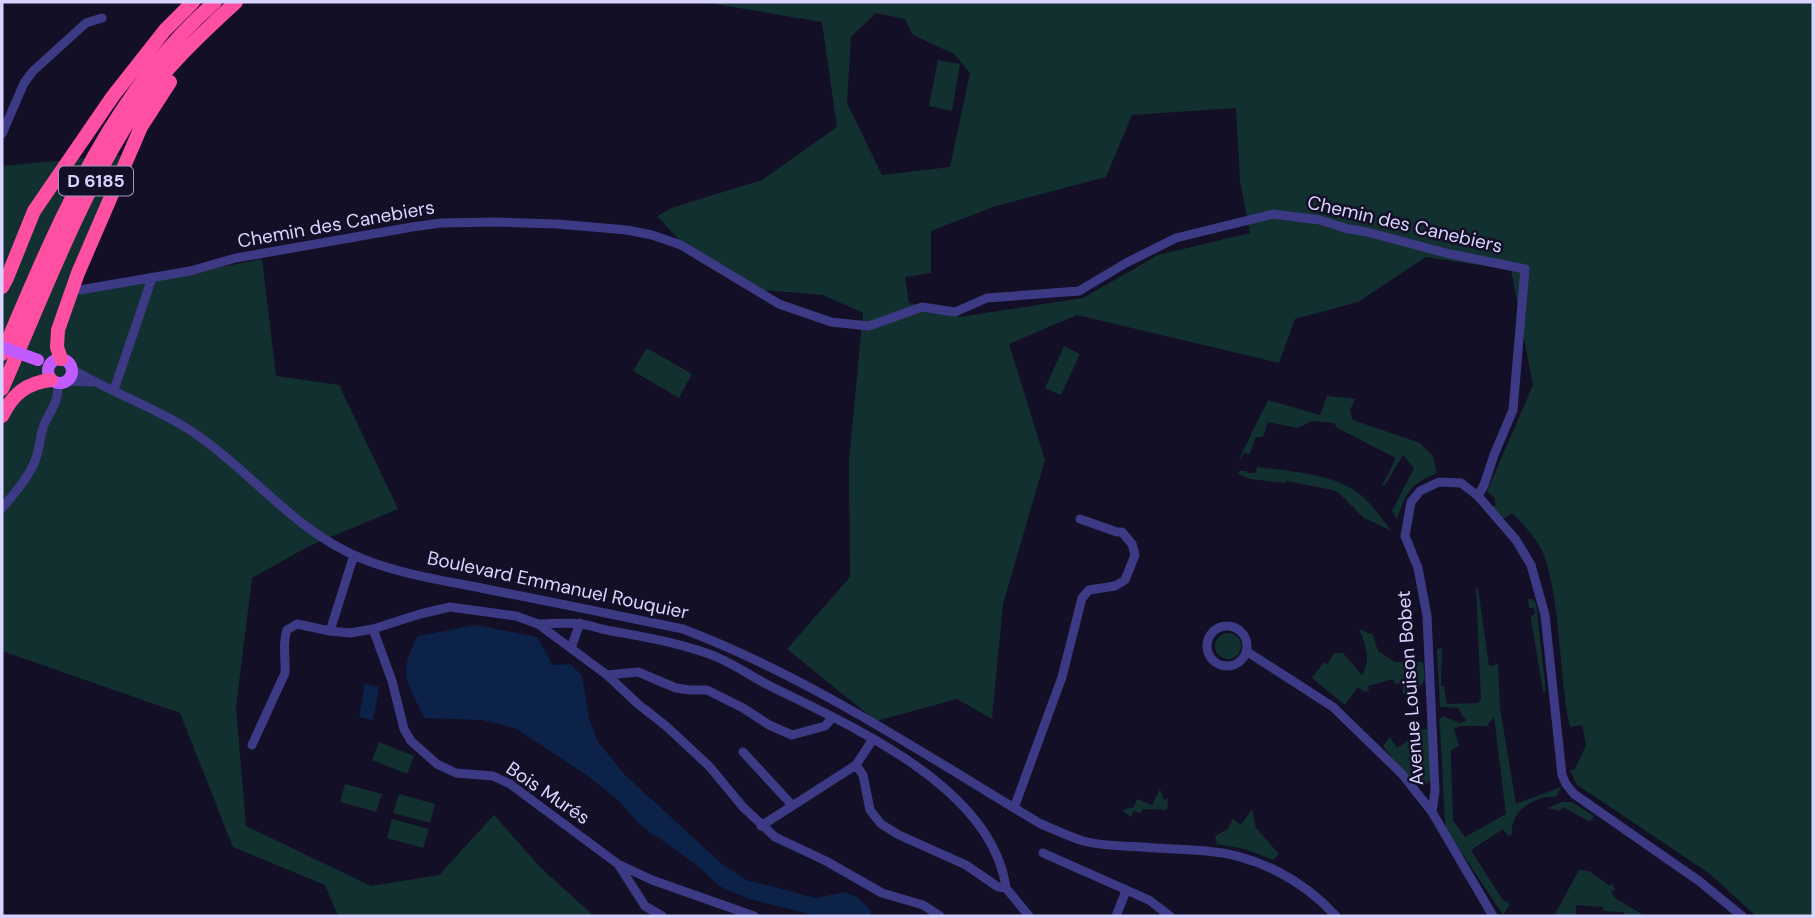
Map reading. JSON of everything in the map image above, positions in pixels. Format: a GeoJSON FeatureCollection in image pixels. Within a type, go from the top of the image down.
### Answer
{"type":"FeatureCollection","features":[{"type":"Feature","properties":{"kind":"highway"},"geometry":{"type":"LineString","coordinates":[[2,287],[34,211],[113,96],[154,43],[193,2]]}},
{"type":"Feature","properties":{"kind":"highway","name":"D 6185"},"geometry":{"type":"LineString","coordinates":[[2,354],[61,218],[93,156],[128,100],[158,61],[215,2]]}},
{"type":"Feature","properties":{"kind":"highway","name":"D 6185"},"geometry":{"type":"LineString","coordinates":[[2,389],[104,163],[139,105],[208,28],[236,2]]}},
{"type":"Feature","properties":{"kind":"highway"},"geometry":{"type":"LineString","coordinates":[[2,416],[18,392],[56,371],[58,331],[62,315],[141,127],[163,90],[208,28]]}},
{"type":"Feature","properties":{"kind":"main road"},"geometry":{"type":"LineString","coordinates":[[2,347],[56,371]]}},
{"type":"Feature","properties":{"kind":"street"},"geometry":{"type":"LineString","coordinates":[[2,134],[24,83],[33,71],[86,23],[102,18]]}},
{"type":"Feature","properties":{"kind":"street","name":"Chemin des Canebiers"},"geometry":{"type":"LineString","coordinates":[[80,290],[152,278],[236,258],[412,227],[441,223],[496,222],[626,230],[652,235],[681,244],[779,304],[831,322],[869,326],[922,307],[955,312],[987,298],[1079,291],[1176,238],[1273,214],[1320,220],[1450,254],[1525,269],[1513,410],[1478,495]]}},
{"type":"Feature","properties":{"kind":"street"},"geometry":{"type":"LineString","coordinates":[[114,390],[152,278]]}},
{"type":"Feature","properties":{"kind":"street"},"geometry":{"type":"LineString","coordinates":[[2,508],[36,459],[43,428],[59,390],[56,371]]}},
{"type":"Feature","properties":{"kind":"street","name":"Boulevard Emmanuel Rouquier"},"geometry":{"type":"LineString","coordinates":[[56,371],[114,390],[186,428],[251,479],[308,530],[354,555],[385,567],[658,624],[704,637],[835,701],[1048,827],[1084,841],[1106,845],[1206,850],[1244,857],[1301,885],[1336,916]]}},
{"type":"Feature","properties":{"kind":"street","name":"Avenue Louison Bobet"},"geometry":{"type":"LineString","coordinates":[[1432,812],[1435,792],[1427,616],[1418,568],[1405,536],[1407,514],[1420,491],[1439,482],[1461,483],[1478,495],[1516,540],[1531,565],[1545,615],[1562,775],[1566,784],[1574,794],[1699,881],[1742,916]]}},
{"type":"Feature","properties":{"kind":"street"},"geometry":{"type":"LineString","coordinates":[[1014,808],[1062,677],[1082,598],[1089,590],[1115,586],[1125,580],[1135,555],[1132,544],[1122,532],[1080,519]]}},
{"type":"Feature","properties":{"kind":"street"},"geometry":{"type":"LineString","coordinates":[[330,631],[354,555]]}},
{"type":"Feature","properties":{"kind":"street"},"geometry":{"type":"LineString","coordinates":[[252,745],[285,673],[284,640],[287,630],[297,624],[350,633],[450,607],[516,616],[538,624],[607,675],[709,766],[761,826],[775,837],[826,860],[882,893],[923,905],[940,916]]}},
{"type":"Feature","properties":{"kind":"street"},"geometry":{"type":"LineString","coordinates":[[571,648],[580,623]]}},
{"type":"Feature","properties":{"kind":"street"},"geometry":{"type":"LineString","coordinates":[[538,624],[580,623],[659,639],[709,654],[833,717],[913,762],[948,790],[983,830],[1004,875],[1006,888],[1028,916]]}},
{"type":"Feature","properties":{"kind":"street"},"geometry":{"type":"LineString","coordinates":[[1219,627],[1237,628],[1247,642],[1246,651],[1242,659],[1226,666],[1211,657],[1207,649],[1208,640],[1212,632],[1219,627]]}},
{"type":"Feature","properties":{"kind":"street","name":"Bois Murés"},"geometry":{"type":"LineString","coordinates":[[373,629],[392,681],[404,729],[420,750],[437,764],[456,773],[493,775],[510,784],[618,864],[652,880],[754,916]]}},
{"type":"Feature","properties":{"kind":"street"},"geometry":{"type":"LineString","coordinates":[[1246,651],[1333,707],[1402,774],[1432,812],[1493,916]]}},
{"type":"Feature","properties":{"kind":"street"},"geometry":{"type":"LineString","coordinates":[[607,675],[638,672],[676,688],[707,690],[792,735],[825,726],[833,717]]}},
{"type":"Feature","properties":{"kind":"street"},"geometry":{"type":"LineString","coordinates":[[761,826],[856,765],[873,739]]}},
{"type":"Feature","properties":{"kind":"street"},"geometry":{"type":"LineString","coordinates":[[743,752],[792,806]]}},
{"type":"Feature","properties":{"kind":"street"},"geometry":{"type":"LineString","coordinates":[[856,765],[863,775],[870,810],[881,824],[966,865],[998,887],[1006,888]]}},
{"type":"Feature","properties":{"kind":"street"},"geometry":{"type":"LineString","coordinates":[[1043,853],[1071,863],[1149,900],[1170,916]]}},
{"type":"Feature","properties":{"kind":"street","name":"Bois Murés"},"geometry":{"type":"LineString","coordinates":[[618,864],[645,906],[662,916]]}},
{"type":"Feature","properties":{"kind":"street"},"geometry":{"type":"LineString","coordinates":[[1116,916],[1126,891]]}},
{"type":"Feature","properties":{"kind":"green space"},"geometry":{"type":"Polygon","coordinates":[[[703,2],[1813,2],[1813,916],[1756,916],[1710,874],[1576,784],[1570,770],[1575,769],[1586,745],[1582,725],[1571,727],[1569,723],[1555,601],[1544,554],[1512,513],[1502,520],[1489,508],[1496,505],[1494,497],[1487,491],[1533,385],[1511,270],[1426,257],[1358,302],[1295,319],[1279,363],[1077,315],[1009,344],[1045,460],[1003,604],[992,719],[957,699],[876,721],[787,649],[850,577],[849,461],[863,313],[823,295],[751,289],[700,262],[657,216],[674,207],[762,180],[837,127],[822,22],[703,2]],[[876,13],[851,37],[847,103],[882,175],[950,167],[970,73],[954,54],[913,35],[905,19],[876,13]],[[1236,108],[1132,115],[1106,177],[996,206],[931,231],[931,273],[905,277],[909,303],[955,312],[959,317],[1083,298],[1158,255],[1250,233],[1240,181],[1236,108]]]}},
{"type":"Feature","properties":{"kind":"green space"},"geometry":{"type":"Polygon","coordinates":[[[938,60],[960,64],[952,111],[929,106],[938,60]]]}},
{"type":"Feature","properties":{"kind":"green space"},"geometry":{"type":"Polygon","coordinates":[[[121,155],[76,295],[262,259],[276,376],[339,385],[398,509],[309,546],[252,578],[236,707],[246,826],[371,886],[439,875],[494,815],[541,868],[594,916],[338,916],[325,885],[233,847],[180,713],[2,651],[2,166],[121,155]]]}},
{"type":"Feature","properties":{"kind":"green space"},"geometry":{"type":"Polygon","coordinates":[[[1064,346],[1080,354],[1061,395],[1045,388],[1064,346]]]}},
{"type":"Feature","properties":{"kind":"green space"},"geometry":{"type":"Polygon","coordinates":[[[647,348],[692,374],[679,398],[633,371],[647,348]]]}},
{"type":"Feature","properties":{"kind":"green space"},"geometry":{"type":"Polygon","coordinates":[[[1327,396],[1355,399],[1350,410],[1353,420],[1420,443],[1433,456],[1437,473],[1415,485],[1403,502],[1397,519],[1392,511],[1414,468],[1403,455],[1382,486],[1396,458],[1337,428],[1334,423],[1312,421],[1297,428],[1268,422],[1263,437],[1256,437],[1249,455],[1245,452],[1238,461],[1268,400],[1320,415],[1327,396]]]}},
{"type":"Feature","properties":{"kind":"green space"},"geometry":{"type":"Polygon","coordinates":[[[1257,467],[1298,472],[1341,483],[1363,497],[1392,531],[1364,518],[1333,490],[1286,481],[1250,479],[1238,474],[1239,471],[1256,473],[1257,467]]]}},
{"type":"Feature","properties":{"kind":"green space"},"geometry":{"type":"Polygon","coordinates":[[[1476,588],[1489,666],[1498,664],[1500,708],[1516,804],[1561,787],[1557,796],[1541,798],[1519,811],[1512,834],[1508,836],[1503,829],[1471,850],[1502,899],[1510,904],[1503,915],[1446,829],[1439,720],[1443,716],[1460,723],[1466,721],[1458,708],[1440,707],[1437,649],[1442,648],[1441,686],[1444,686],[1447,704],[1478,703],[1481,700],[1476,588]],[[1494,717],[1487,726],[1460,726],[1454,729],[1459,746],[1451,750],[1453,820],[1465,837],[1506,814],[1494,717]]]}},
{"type":"Feature","properties":{"kind":"green space"},"geometry":{"type":"Polygon","coordinates":[[[1528,599],[1533,599],[1536,603],[1546,691],[1543,692],[1531,619],[1535,614],[1534,608],[1529,608],[1528,599]]]}},
{"type":"Feature","properties":{"kind":"green space"},"geometry":{"type":"Polygon","coordinates":[[[1359,629],[1373,635],[1378,651],[1395,662],[1423,662],[1425,680],[1414,694],[1403,694],[1403,683],[1395,684],[1393,679],[1368,686],[1369,691],[1364,692],[1358,687],[1345,705],[1312,678],[1324,662],[1328,664],[1334,653],[1343,653],[1362,675],[1366,652],[1359,629]]]}},
{"type":"Feature","properties":{"kind":"green space"},"geometry":{"type":"Polygon","coordinates":[[[1228,633],[1237,637],[1241,646],[1237,655],[1228,659],[1219,655],[1215,646],[1219,637],[1228,633]]]}},
{"type":"Feature","properties":{"kind":"green space"},"geometry":{"type":"Polygon","coordinates":[[[1428,729],[1431,780],[1424,786],[1413,785],[1383,746],[1390,737],[1397,748],[1418,734],[1416,730],[1428,729]]]}},
{"type":"Feature","properties":{"kind":"green space"},"geometry":{"type":"Polygon","coordinates":[[[379,742],[414,756],[407,774],[372,760],[379,742]]]}},
{"type":"Feature","properties":{"kind":"green space"},"geometry":{"type":"Polygon","coordinates":[[[345,784],[382,794],[376,812],[340,802],[345,784]]]}},
{"type":"Feature","properties":{"kind":"green space"},"geometry":{"type":"Polygon","coordinates":[[[1160,789],[1164,800],[1168,798],[1167,810],[1143,809],[1140,813],[1134,811],[1131,817],[1122,810],[1134,807],[1137,799],[1152,805],[1160,789]]]}},
{"type":"Feature","properties":{"kind":"green space"},"geometry":{"type":"Polygon","coordinates":[[[399,794],[435,804],[430,823],[393,813],[399,794]]]}},
{"type":"Feature","properties":{"kind":"green space"},"geometry":{"type":"Polygon","coordinates":[[[1562,802],[1572,802],[1594,816],[1590,822],[1563,807],[1560,811],[1547,808],[1562,802]]]}},
{"type":"Feature","properties":{"kind":"green space"},"geometry":{"type":"Polygon","coordinates":[[[1252,809],[1256,828],[1279,854],[1273,860],[1245,849],[1217,844],[1215,836],[1228,829],[1233,819],[1241,825],[1252,809]]]}},
{"type":"Feature","properties":{"kind":"green space"},"geometry":{"type":"Polygon","coordinates":[[[392,819],[429,829],[423,848],[387,838],[392,819]]]}},
{"type":"Feature","properties":{"kind":"green space"},"geometry":{"type":"Polygon","coordinates":[[[1579,870],[1589,871],[1610,886],[1612,883],[1615,890],[1611,892],[1615,898],[1645,916],[1625,916],[1623,912],[1603,911],[1603,907],[1576,905],[1576,916],[1554,916],[1579,870]]]}},
{"type":"Feature","properties":{"kind":"water"},"geometry":{"type":"Polygon","coordinates":[[[476,625],[537,637],[553,665],[571,664],[582,676],[589,719],[598,742],[625,775],[722,864],[746,880],[816,898],[845,892],[857,897],[871,910],[870,916],[818,916],[749,899],[719,886],[698,866],[639,824],[618,800],[585,774],[515,728],[482,720],[424,718],[409,686],[406,669],[418,636],[476,625]]]}},
{"type":"Feature","properties":{"kind":"water"},"geometry":{"type":"Polygon","coordinates":[[[365,684],[379,687],[373,720],[359,717],[365,684]]]}}]}
